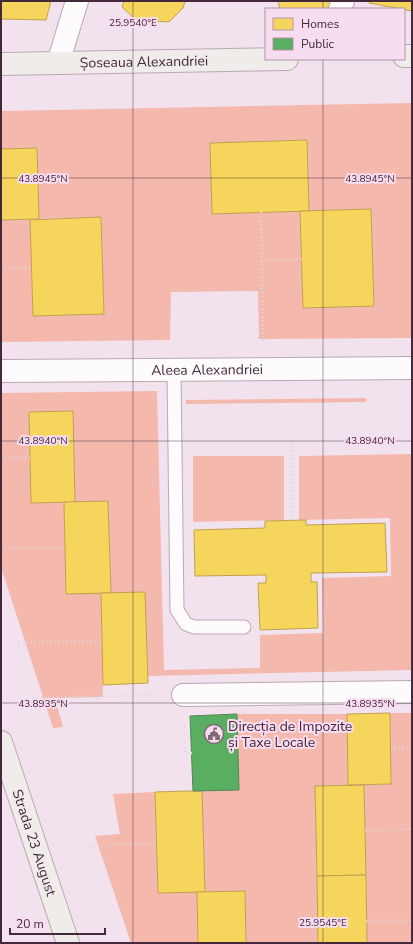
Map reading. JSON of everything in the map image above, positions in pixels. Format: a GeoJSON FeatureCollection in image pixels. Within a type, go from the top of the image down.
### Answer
{"type":"FeatureCollection","features":[{"type":"Feature","properties":{"kind":"main road","name":"Șoseaua Alexandriei"},"geometry":{"type":"LineString","coordinates":[[1,64],[265,59]]}},
{"type":"Feature","properties":{"kind":"main road","name":"Strada 23 August"},"geometry":{"type":"LineString","coordinates":[[1,742],[68,943]]}},
{"type":"Feature","properties":{"kind":"street"},"geometry":{"type":"LineString","coordinates":[[58,64],[77,1]]}},
{"type":"Feature","properties":{"kind":"street","name":"Aleea Alexandriei"},"geometry":{"type":"LineString","coordinates":[[1,371],[174,371],[412,368]]}},
{"type":"Feature","properties":{"kind":"street"},"geometry":{"type":"LineString","coordinates":[[183,694],[412,692]]}},
{"type":"Feature","properties":{"kind":"lane"},"geometry":{"type":"LineString","coordinates":[[174,371],[177,610],[186,624],[194,627],[244,627]]}},
{"type":"Feature","properties":{"kind":"path"},"geometry":{"type":"LineString","coordinates":[[261,212],[263,370]]}},
{"type":"Feature","properties":{"kind":"path"},"geometry":{"type":"LineString","coordinates":[[261,260],[302,260]]}},
{"type":"Feature","properties":{"kind":"path"},"geometry":{"type":"LineString","coordinates":[[1,269],[32,268]]}},
{"type":"Feature","properties":{"kind":"path"},"geometry":{"type":"LineString","coordinates":[[292,439],[292,520]]}},
{"type":"Feature","properties":{"kind":"path"},"geometry":{"type":"LineString","coordinates":[[1,457],[30,458]]}},
{"type":"Feature","properties":{"kind":"path"},"geometry":{"type":"LineString","coordinates":[[1,549],[65,548]]}},
{"type":"Feature","properties":{"kind":"path"},"geometry":{"type":"LineString","coordinates":[[19,643],[102,641]]}},
{"type":"Feature","properties":{"kind":"path"},"geometry":{"type":"LineString","coordinates":[[37,698],[183,694],[185,753],[192,753]]}},
{"type":"Feature","properties":{"kind":"path"},"geometry":{"type":"LineString","coordinates":[[391,749],[412,748]]}},
{"type":"Feature","properties":{"kind":"path"},"geometry":{"type":"LineString","coordinates":[[365,830],[412,829]]}},
{"type":"Feature","properties":{"kind":"path"},"geometry":{"type":"LineString","coordinates":[[86,846],[157,843]]}},
{"type":"Feature","properties":{"kind":"path"},"geometry":{"type":"LineString","coordinates":[[366,921],[412,921]]}},
{"type":"Feature","properties":{"kind":"shaded area"},"geometry":{"type":"Polygon","coordinates":[[[412,103],[412,338],[259,339],[258,291],[171,292],[170,340],[1,342],[1,220],[30,220],[33,316],[104,314],[101,217],[39,219],[1,149],[1,111],[412,103]],[[307,140],[210,143],[212,214],[300,211],[303,308],[374,306],[371,209],[309,211],[307,140]]]}},
{"type":"Feature","properties":{"kind":"shaded area"},"geometry":{"type":"Polygon","coordinates":[[[157,391],[164,670],[260,668],[260,635],[323,633],[322,578],[391,576],[390,518],[299,520],[299,456],[412,454],[412,670],[148,676],[145,592],[111,593],[108,501],[75,502],[73,411],[29,412],[31,503],[64,502],[66,594],[101,593],[103,697],[55,698],[63,727],[53,728],[1,567],[1,393],[157,391]]]}},
{"type":"Feature","properties":{"kind":"shaded area"},"geometry":{"type":"Polygon","coordinates":[[[366,398],[366,402],[186,404],[186,400],[366,398]]]}},
{"type":"Feature","properties":{"kind":"shaded area"},"geometry":{"type":"Polygon","coordinates":[[[193,456],[284,456],[284,520],[193,522],[193,456]]]}},
{"type":"Feature","properties":{"kind":"shaded area"},"geometry":{"type":"Polygon","coordinates":[[[390,713],[412,713],[412,943],[367,943],[364,785],[391,784],[390,713]]]}},
{"type":"Feature","properties":{"kind":"shaded area"},"geometry":{"type":"Polygon","coordinates":[[[237,714],[347,714],[348,785],[315,786],[318,943],[246,943],[245,891],[205,892],[202,791],[239,789],[237,714]]]}},
{"type":"Feature","properties":{"kind":"shaded area"},"geometry":{"type":"Polygon","coordinates":[[[155,792],[158,893],[197,892],[198,943],[131,943],[95,836],[120,834],[113,794],[155,792]]]}},
{"type":"Feature","properties":{"kind":"building: Homes"},"geometry":{"type":"Polygon","coordinates":[[[1,1],[51,1],[46,20],[1,19],[1,1]]]}},
{"type":"Feature","properties":{"kind":"building: Homes"},"geometry":{"type":"Polygon","coordinates":[[[124,1],[185,1],[183,8],[169,22],[136,20],[122,7],[124,1]]]}},
{"type":"Feature","properties":{"kind":"building: Homes"},"geometry":{"type":"Polygon","coordinates":[[[278,1],[334,1],[327,8],[280,8],[278,1]]]}},
{"type":"Feature","properties":{"kind":"building: Homes"},"geometry":{"type":"Polygon","coordinates":[[[369,1],[412,1],[412,11],[405,10],[405,8],[396,8],[369,3],[369,1]]]}},
{"type":"Feature","properties":{"kind":"building: Homes"},"geometry":{"type":"Polygon","coordinates":[[[307,140],[309,211],[212,214],[210,143],[307,140]]]}},
{"type":"Feature","properties":{"kind":"building: Homes"},"geometry":{"type":"Polygon","coordinates":[[[37,148],[39,219],[1,220],[1,149],[37,148]]]}},
{"type":"Feature","properties":{"kind":"building: Homes"},"geometry":{"type":"Polygon","coordinates":[[[371,209],[374,306],[303,308],[300,211],[371,209]]]}},
{"type":"Feature","properties":{"kind":"building: Homes"},"geometry":{"type":"Polygon","coordinates":[[[101,217],[104,314],[33,316],[30,220],[101,217]]]}},
{"type":"Feature","properties":{"kind":"building: Homes"},"geometry":{"type":"Polygon","coordinates":[[[73,411],[75,502],[31,503],[29,412],[73,411]]]}},
{"type":"Feature","properties":{"kind":"building: Homes"},"geometry":{"type":"Polygon","coordinates":[[[108,501],[111,593],[66,594],[64,502],[108,501]]]}},
{"type":"Feature","properties":{"kind":"building: Homes"},"geometry":{"type":"Polygon","coordinates":[[[306,520],[306,525],[385,523],[387,572],[311,573],[311,582],[317,582],[318,628],[260,630],[258,583],[266,583],[266,575],[195,576],[194,530],[265,528],[265,521],[306,520]]]}},
{"type":"Feature","properties":{"kind":"building: Homes"},"geometry":{"type":"Polygon","coordinates":[[[145,592],[148,683],[103,685],[101,593],[145,592]]]}},
{"type":"Feature","properties":{"kind":"building: Homes"},"geometry":{"type":"Polygon","coordinates":[[[390,713],[391,784],[348,785],[347,714],[390,713]]]}},
{"type":"Feature","properties":{"kind":"building: Homes"},"geometry":{"type":"Polygon","coordinates":[[[364,785],[366,875],[317,876],[315,786],[364,785]]]}},
{"type":"Feature","properties":{"kind":"building: Homes"},"geometry":{"type":"Polygon","coordinates":[[[202,791],[205,892],[158,893],[155,792],[202,791]]]}},
{"type":"Feature","properties":{"kind":"building: Homes"},"geometry":{"type":"Polygon","coordinates":[[[366,875],[367,943],[318,943],[317,876],[366,875]]]}},
{"type":"Feature","properties":{"kind":"building: Homes"},"geometry":{"type":"Polygon","coordinates":[[[245,891],[246,943],[198,943],[197,892],[245,891]]]}},
{"type":"Feature","properties":{"kind":"building: Public","name":"Direcția de Impozite și Taxe Locale"},"geometry":{"type":"Polygon","coordinates":[[[237,714],[239,790],[193,791],[190,716],[237,714]]]}},
{"type":"Feature","properties":{"kind":"place","name":"Direcția de Impozite și Taxe Locale"},"geometry":{"type":"Point","coordinates":[214,734]}}]}
